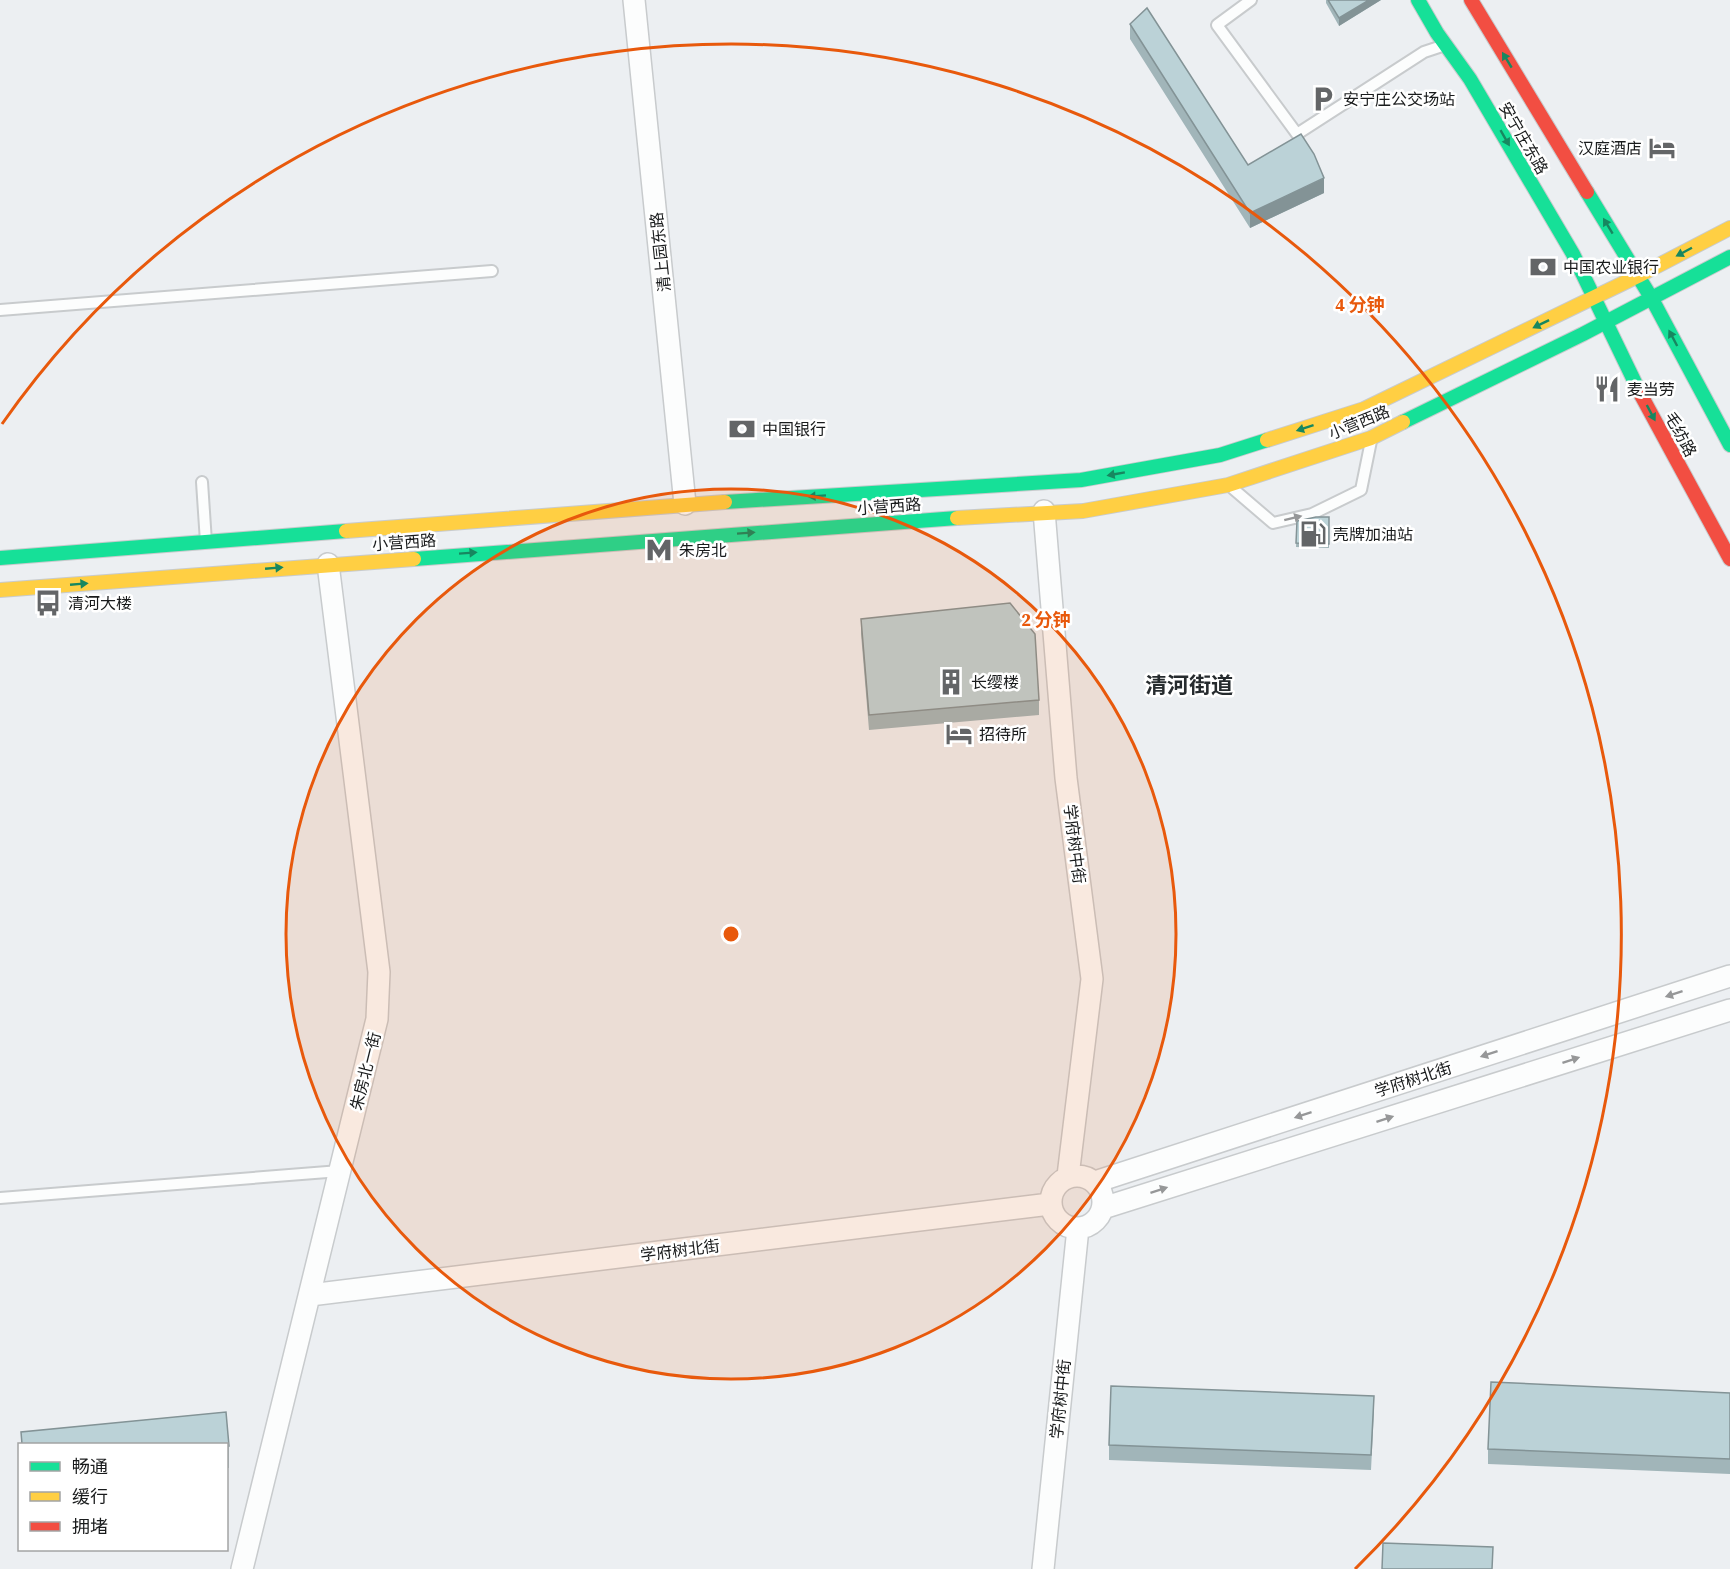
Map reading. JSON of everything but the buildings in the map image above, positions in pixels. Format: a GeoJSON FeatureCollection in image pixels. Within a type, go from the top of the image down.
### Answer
{"type":"FeatureCollection","features":[{"type":"Feature","properties":{"kind":"main road","name":"安宁庄东路"},"geometry":{"type":"LineString","coordinates":[[1418,0],[1470,79],[1573,254],[1605,323]]}},
{"type":"Feature","properties":{"kind":"main road","name":"安宁庄东路"},"geometry":{"type":"LineString","coordinates":[[1470,0],[1652,299]]}},
{"type":"Feature","properties":{"kind":"main road","name":"小营西路"},"geometry":{"type":"LineString","coordinates":[[0,558],[686,504],[1081,480],[1220,455],[1364,409],[1638,276],[1730,228]]}},
{"type":"Feature","properties":{"kind":"main road","name":"小营西路"},"geometry":{"type":"LineString","coordinates":[[0,590],[1044,511],[1083,511],[1228,485],[1371,438],[1605,323],[1730,257]]}},
{"type":"Feature","properties":{"kind":"main road"},"geometry":{"type":"LineString","coordinates":[[1652,299],[1730,445]]}},
{"type":"Feature","properties":{"kind":"main road","name":"毛纺路"},"geometry":{"type":"LineString","coordinates":[[1605,323],[1730,559]]}},
{"type":"Feature","properties":{"kind":"street","name":"清上园东路"},"geometry":{"type":"LineString","coordinates":[[634,0],[686,504]]}},
{"type":"Feature","properties":{"kind":"street","name":"学府树中街"},"geometry":{"type":"LineString","coordinates":[[1044,511],[1066,778],[1092,979],[1068,1176]]}},
{"type":"Feature","properties":{"kind":"street","name":"朱房北一街"},"geometry":{"type":"LineString","coordinates":[[242,1569],[377,1019],[379,972],[328,564]]}},
{"type":"Feature","properties":{"kind":"street","name":"学府树北街"},"geometry":{"type":"LineString","coordinates":[[1095,1182],[1730,976]]}},
{"type":"Feature","properties":{"kind":"street","name":"学府树北街"},"geometry":{"type":"LineString","coordinates":[[1103,1208],[1730,1010]]}},
{"type":"Feature","properties":{"kind":"street"},"geometry":{"type":"LineString","coordinates":[[1082,1175],[1095,1182],[1102,1194],[1103,1208],[1098,1218],[1090,1225],[1078,1228],[1065,1226],[1055,1218],[1050,1204],[1054,1188],[1068,1176],[1082,1175]]}},
{"type":"Feature","properties":{"kind":"street","name":"学府树北街"},"geometry":{"type":"LineString","coordinates":[[310,1295],[1050,1204]]}},
{"type":"Feature","properties":{"kind":"street","name":"学府树中街"},"geometry":{"type":"LineString","coordinates":[[1043,1569],[1078,1228]]}},
{"type":"Feature","properties":{"kind":"lane"},"geometry":{"type":"LineString","coordinates":[[1251,0],[1216,25],[1297,134],[1424,52],[1446,45]]}},
{"type":"Feature","properties":{"kind":"lane"},"geometry":{"type":"LineString","coordinates":[[0,310],[492,271]]}},
{"type":"Feature","properties":{"kind":"lane"},"geometry":{"type":"LineString","coordinates":[[1228,485],[1273,523],[1312,514],[1361,490],[1371,438]]}},
{"type":"Feature","properties":{"kind":"lane"},"geometry":{"type":"LineString","coordinates":[[202,483],[206,542]]}},
{"type":"Feature","properties":{"kind":"lane"},"geometry":{"type":"LineString","coordinates":[[0,1198],[340,1171]]}},
{"type":"Feature","properties":{"kind":"traffic: fast"},"geometry":{"type":"LineString","coordinates":[[1418,0],[1437,33],[1470,79],[1573,254],[1641,395]]}},
{"type":"Feature","properties":{"kind":"traffic: fast"},"geometry":{"type":"LineString","coordinates":[[1587,192],[1652,299],[1730,445]]}},
{"type":"Feature","properties":{"kind":"traffic: fast"},"geometry":{"type":"LineString","coordinates":[[1403,422],[1583,334],[1730,257]]}},
{"type":"Feature","properties":{"kind":"traffic: fast"},"geometry":{"type":"LineString","coordinates":[[725,502],[1081,480],[1220,455],[1267,440]]}},
{"type":"Feature","properties":{"kind":"traffic: fast"},"geometry":{"type":"LineString","coordinates":[[414,559],[957,518]]}},
{"type":"Feature","properties":{"kind":"traffic: fast"},"geometry":{"type":"LineString","coordinates":[[0,558],[346,531]]}},
{"type":"Feature","properties":{"kind":"traffic: slow"},"geometry":{"type":"LineString","coordinates":[[1267,440],[1364,409],[1638,276],[1730,228]]}},
{"type":"Feature","properties":{"kind":"traffic: slow"},"geometry":{"type":"LineString","coordinates":[[957,518],[1083,511],[1228,485],[1371,438],[1403,422]]}},
{"type":"Feature","properties":{"kind":"traffic: slow"},"geometry":{"type":"LineString","coordinates":[[346,531],[725,502]]}},
{"type":"Feature","properties":{"kind":"traffic: slow"},"geometry":{"type":"LineString","coordinates":[[0,590],[414,559]]}},
{"type":"Feature","properties":{"kind":"traffic: jam"},"geometry":{"type":"LineString","coordinates":[[1471,0],[1587,192]]}},
{"type":"Feature","properties":{"kind":"traffic: jam"},"geometry":{"type":"LineString","coordinates":[[1641,395],[1730,559]]}},
{"type":"Feature","properties":{"kind":"place","name":"安宁庄公交场站"},"geometry":{"type":"Point","coordinates":[1323,99]}},
{"type":"Feature","properties":{"kind":"place","name":"汉庭酒店"},"geometry":{"type":"Point","coordinates":[1662,148]}},
{"type":"Feature","properties":{"kind":"place","name":"中国农业银行"},"geometry":{"type":"Point","coordinates":[1543,267]}},
{"type":"Feature","properties":{"kind":"place","name":"麦当劳"},"geometry":{"type":"Point","coordinates":[1607,389]}},
{"type":"Feature","properties":{"kind":"place","name":"中国银行"},"geometry":{"type":"Point","coordinates":[742,429]}},
{"type":"Feature","properties":{"kind":"place","name":"壳牌加油站"},"geometry":{"type":"Point","coordinates":[1313,534]}},
{"type":"Feature","properties":{"kind":"place","name":"朱房北"},"geometry":{"type":"Point","coordinates":[659,550]}},
{"type":"Feature","properties":{"kind":"place","name":"清河大楼"},"geometry":{"type":"Point","coordinates":[48,603]}},
{"type":"Feature","properties":{"kind":"place","name":"长缨楼"},"geometry":{"type":"Point","coordinates":[951,682]}},
{"type":"Feature","properties":{"kind":"place","name":"招待所"},"geometry":{"type":"Point","coordinates":[959,734]}},
{"type":"Feature","properties":{"kind":"district","name":"清河街道"},"geometry":{"type":"Point","coordinates":[1189,685]}}]}
